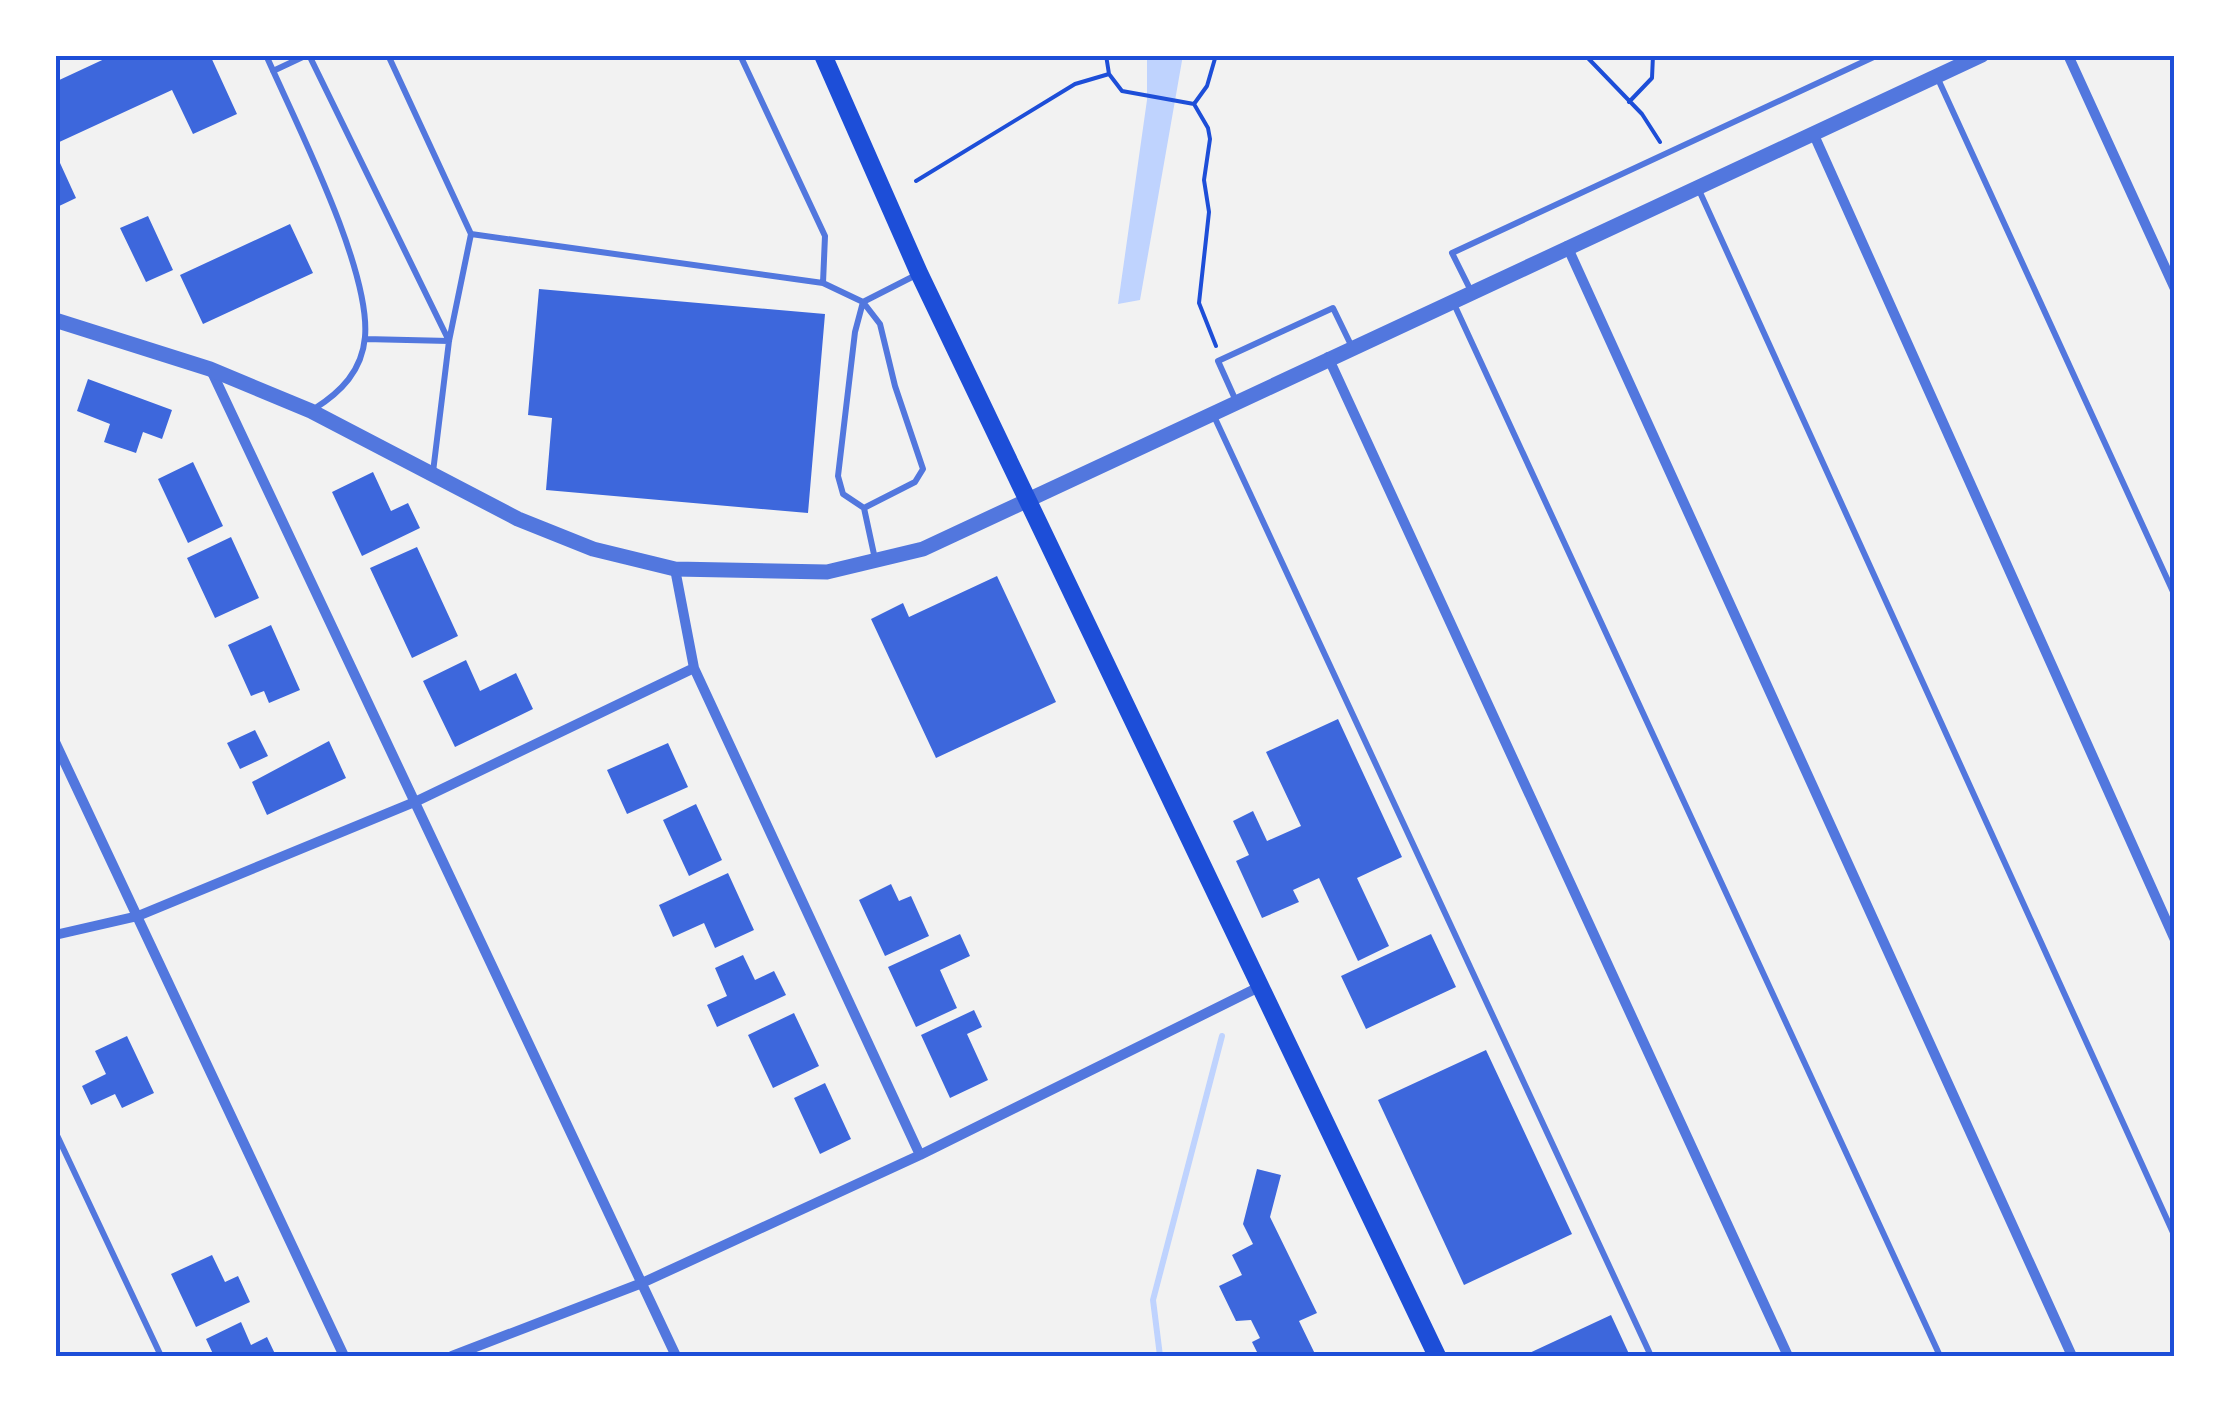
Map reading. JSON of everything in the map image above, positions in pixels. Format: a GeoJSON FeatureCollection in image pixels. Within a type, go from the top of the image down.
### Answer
{"type":"FeatureCollection","features":[{"type":"Feature","properties":{"kind":"main road"},"geometry":{"type":"LineString","coordinates":[[823,55],[919,274],[1437,1356]]}},
{"type":"Feature","properties":{"kind":"street"},"geometry":{"type":"LineString","coordinates":[[55,320],[210,369],[312,411],[518,519],[593,549],[675,569],[827,572],[922,549],[1351,345],[1982,55]]}},
{"type":"Feature","properties":{"kind":"street"},"geometry":{"type":"LineString","coordinates":[[2068,55],[2175,289]]}},
{"type":"Feature","properties":{"kind":"street"},"geometry":{"type":"LineString","coordinates":[[1814,135],[2175,940]]}},
{"type":"Feature","properties":{"kind":"street"},"geometry":{"type":"LineString","coordinates":[[1568,246],[2072,1356]]}},
{"type":"Feature","properties":{"kind":"street"},"geometry":{"type":"LineString","coordinates":[[1328,356],[1788,1356]]}},
{"type":"Feature","properties":{"kind":"street"},"geometry":{"type":"LineString","coordinates":[[210,369],[676,1356]]}},
{"type":"Feature","properties":{"kind":"street"},"geometry":{"type":"LineString","coordinates":[[675,569],[694,668],[920,1155]]}},
{"type":"Feature","properties":{"kind":"street"},"geometry":{"type":"LineString","coordinates":[[55,935],[138,916],[417,801],[694,668]]}},
{"type":"Feature","properties":{"kind":"street"},"geometry":{"type":"LineString","coordinates":[[55,742],[344,1356]]}},
{"type":"Feature","properties":{"kind":"street"},"geometry":{"type":"LineString","coordinates":[[452,1356],[642,1283],[920,1155],[1261,986]]}},
{"type":"Feature","properties":{"kind":"lane"},"geometry":{"type":"LineString","coordinates":[[266,55],[313,160],[362,290],[366,339],[341,392],[312,411]]}},
{"type":"Feature","properties":{"kind":"lane"},"geometry":{"type":"LineString","coordinates":[[273,71],[308,55],[449,342]]}},
{"type":"Feature","properties":{"kind":"lane"},"geometry":{"type":"LineString","coordinates":[[388,55],[471,234],[449,342],[433,474]]}},
{"type":"Feature","properties":{"kind":"lane"},"geometry":{"type":"LineString","coordinates":[[755,55],[742,58],[824,236],[823,283]]}},
{"type":"Feature","properties":{"kind":"lane"},"geometry":{"type":"LineString","coordinates":[[1470,290],[1452,252],[1878,55]]}},
{"type":"Feature","properties":{"kind":"lane"},"geometry":{"type":"LineString","coordinates":[[1937,76],[2175,596]]}},
{"type":"Feature","properties":{"kind":"lane"},"geometry":{"type":"LineString","coordinates":[[1698,188],[2175,1238]]}},
{"type":"Feature","properties":{"kind":"lane"},"geometry":{"type":"LineString","coordinates":[[471,234],[823,283],[863,302],[880,324],[895,386],[923,469],[915,482],[864,508]]}},
{"type":"Feature","properties":{"kind":"lane"},"geometry":{"type":"LineString","coordinates":[[875,560],[864,508],[843,494],[838,476],[855,332],[863,302],[919,274]]}},
{"type":"Feature","properties":{"kind":"lane"},"geometry":{"type":"LineString","coordinates":[[1452,300],[1940,1356]]}},
{"type":"Feature","properties":{"kind":"lane"},"geometry":{"type":"LineString","coordinates":[[1236,400],[1218,361],[1333,308],[1351,345]]}},
{"type":"Feature","properties":{"kind":"lane"},"geometry":{"type":"LineString","coordinates":[[366,339],[449,342]]}},
{"type":"Feature","properties":{"kind":"lane"},"geometry":{"type":"LineString","coordinates":[[1212,412],[1651,1356]]}},
{"type":"Feature","properties":{"kind":"lane"},"geometry":{"type":"LineString","coordinates":[[55,1131],[161,1356]]}},
{"type":"Feature","properties":{"kind":"path"},"geometry":{"type":"LineString","coordinates":[[1106,55],[1109,74],[1122,90],[1194,104]]}},
{"type":"Feature","properties":{"kind":"path"},"geometry":{"type":"LineString","coordinates":[[1194,104],[1207,86],[1216,55]]}},
{"type":"Feature","properties":{"kind":"path"},"geometry":{"type":"LineString","coordinates":[[1585,55],[1629,102],[1665,154]]}},
{"type":"Feature","properties":{"kind":"path"},"geometry":{"type":"LineString","coordinates":[[1629,102],[1652,78],[1654,55]]}},
{"type":"Feature","properties":{"kind":"path"},"geometry":{"type":"LineString","coordinates":[[916,181],[1075,84],[1109,74]]}},
{"type":"Feature","properties":{"kind":"path"},"geometry":{"type":"LineString","coordinates":[[1194,104],[1210,139],[1204,180],[1210,212],[1200,303],[1223,359]]}},
{"type":"Feature","properties":{"kind":"water"},"geometry":{"type":"Polygon","coordinates":[[[1147,55],[1183,55],[1140,300],[1118,304],[1147,100],[1147,55]]]}},
{"type":"Feature","properties":{"kind":"building"},"geometry":{"type":"Polygon","coordinates":[[[113,55],[210,55],[237,114],[193,134],[172,90],[55,144],[55,82],[113,55]]]}},
{"type":"Feature","properties":{"kind":"building"},"geometry":{"type":"Polygon","coordinates":[[[55,152],[76,198],[55,208],[55,152]]]}},
{"type":"Feature","properties":{"kind":"building"},"geometry":{"type":"Polygon","coordinates":[[[148,216],[173,270],[146,282],[120,228],[148,216]]]}},
{"type":"Feature","properties":{"kind":"building"},"geometry":{"type":"Polygon","coordinates":[[[290,224],[313,273],[203,324],[180,275],[290,224]]]}},
{"type":"Feature","properties":{"kind":"building"},"geometry":{"type":"Polygon","coordinates":[[[539,289],[825,314],[808,513],[546,490],[552,418],[528,415],[539,289]]]}},
{"type":"Feature","properties":{"kind":"building"},"geometry":{"type":"Polygon","coordinates":[[[88,379],[172,410],[162,439],[143,432],[136,453],[104,442],[110,424],[77,411],[88,379]]]}},
{"type":"Feature","properties":{"kind":"building"},"geometry":{"type":"Polygon","coordinates":[[[193,462],[223,526],[188,543],[158,479],[193,462]]]}},
{"type":"Feature","properties":{"kind":"building"},"geometry":{"type":"Polygon","coordinates":[[[373,472],[391,511],[408,503],[420,528],[362,556],[332,492],[373,472]]]}},
{"type":"Feature","properties":{"kind":"building"},"geometry":{"type":"Polygon","coordinates":[[[231,537],[259,598],[215,618],[187,558],[231,537]]]}},
{"type":"Feature","properties":{"kind":"building"},"geometry":{"type":"Polygon","coordinates":[[[417,547],[458,636],[412,658],[370,568],[417,547]]]}},
{"type":"Feature","properties":{"kind":"building"},"geometry":{"type":"Polygon","coordinates":[[[997,576],[1056,702],[936,758],[871,619],[903,603],[909,617],[997,576]]]}},
{"type":"Feature","properties":{"kind":"building"},"geometry":{"type":"Polygon","coordinates":[[[271,625],[300,690],[269,703],[264,691],[251,696],[228,645],[271,625]]]}},
{"type":"Feature","properties":{"kind":"building"},"geometry":{"type":"Polygon","coordinates":[[[466,660],[480,691],[516,673],[533,709],[455,747],[423,681],[466,660]]]}},
{"type":"Feature","properties":{"kind":"building"},"geometry":{"type":"Polygon","coordinates":[[[1338,719],[1402,857],[1357,878],[1389,946],[1358,961],[1319,878],[1293,890],[1299,902],[1262,918],[1236,861],[1249,855],[1233,821],[1253,811],[1267,841],[1301,826],[1266,752],[1338,719]]]}},
{"type":"Feature","properties":{"kind":"building"},"geometry":{"type":"Polygon","coordinates":[[[255,730],[268,756],[240,769],[227,743],[255,730]]]}},
{"type":"Feature","properties":{"kind":"building"},"geometry":{"type":"Polygon","coordinates":[[[329,741],[346,778],[267,815],[252,782],[329,741]]]}},
{"type":"Feature","properties":{"kind":"building"},"geometry":{"type":"Polygon","coordinates":[[[668,743],[688,787],[627,814],[607,770],[668,743]]]}},
{"type":"Feature","properties":{"kind":"building"},"geometry":{"type":"Polygon","coordinates":[[[696,804],[722,860],[689,876],[663,820],[696,804]]]}},
{"type":"Feature","properties":{"kind":"building"},"geometry":{"type":"Polygon","coordinates":[[[728,873],[754,930],[715,948],[704,923],[673,937],[659,905],[728,873]]]}},
{"type":"Feature","properties":{"kind":"building"},"geometry":{"type":"Polygon","coordinates":[[[891,884],[899,901],[911,896],[929,936],[885,956],[859,900],[891,884]]]}},
{"type":"Feature","properties":{"kind":"building"},"geometry":{"type":"Polygon","coordinates":[[[960,934],[970,956],[940,970],[957,1008],[916,1027],[888,967],[960,934]]]}},
{"type":"Feature","properties":{"kind":"building"},"geometry":{"type":"Polygon","coordinates":[[[1431,934],[1456,987],[1366,1029],[1341,976],[1431,934]]]}},
{"type":"Feature","properties":{"kind":"building"},"geometry":{"type":"Polygon","coordinates":[[[743,955],[755,980],[774,971],[786,995],[717,1027],[707,1005],[727,996],[715,968],[743,955]]]}},
{"type":"Feature","properties":{"kind":"building"},"geometry":{"type":"Polygon","coordinates":[[[974,1010],[982,1027],[967,1034],[988,1080],[950,1098],[921,1035],[974,1010]]]}},
{"type":"Feature","properties":{"kind":"building"},"geometry":{"type":"Polygon","coordinates":[[[794,1013],[819,1066],[773,1088],[748,1035],[794,1013]]]}},
{"type":"Feature","properties":{"kind":"building"},"geometry":{"type":"Polygon","coordinates":[[[127,1036],[154,1093],[122,1108],[115,1094],[91,1105],[82,1086],[106,1074],[95,1051],[127,1036]]]}},
{"type":"Feature","properties":{"kind":"building"},"geometry":{"type":"Polygon","coordinates":[[[1486,1050],[1572,1234],[1464,1285],[1378,1100],[1486,1050]]]}},
{"type":"Feature","properties":{"kind":"building"},"geometry":{"type":"Polygon","coordinates":[[[825,1083],[851,1139],[820,1154],[794,1098],[825,1083]]]}},
{"type":"Feature","properties":{"kind":"building"},"geometry":{"type":"Polygon","coordinates":[[[1257,1169],[1281,1175],[1270,1217],[1317,1313],[1299,1321],[1316,1356],[1259,1356],[1252,1342],[1260,1338],[1251,1320],[1236,1321],[1219,1286],[1242,1275],[1232,1255],[1253,1244],[1243,1224],[1257,1169]]]}},
{"type":"Feature","properties":{"kind":"building"},"geometry":{"type":"Polygon","coordinates":[[[212,1255],[225,1282],[238,1276],[250,1302],[196,1327],[171,1274],[212,1255]]]}},
{"type":"Feature","properties":{"kind":"building"},"geometry":{"type":"Polygon","coordinates":[[[1611,1315],[1630,1356],[1523,1356],[1611,1315]]]}},
{"type":"Feature","properties":{"kind":"building"},"geometry":{"type":"Polygon","coordinates":[[[241,1322],[251,1345],[267,1337],[276,1356],[214,1356],[206,1339],[241,1322]]]}},
{"type":"Feature","properties":{"kind":"waterway"},"geometry":{"type":"LineString","coordinates":[[1160,1356],[1153,1300],[1222,1036]]}}]}
